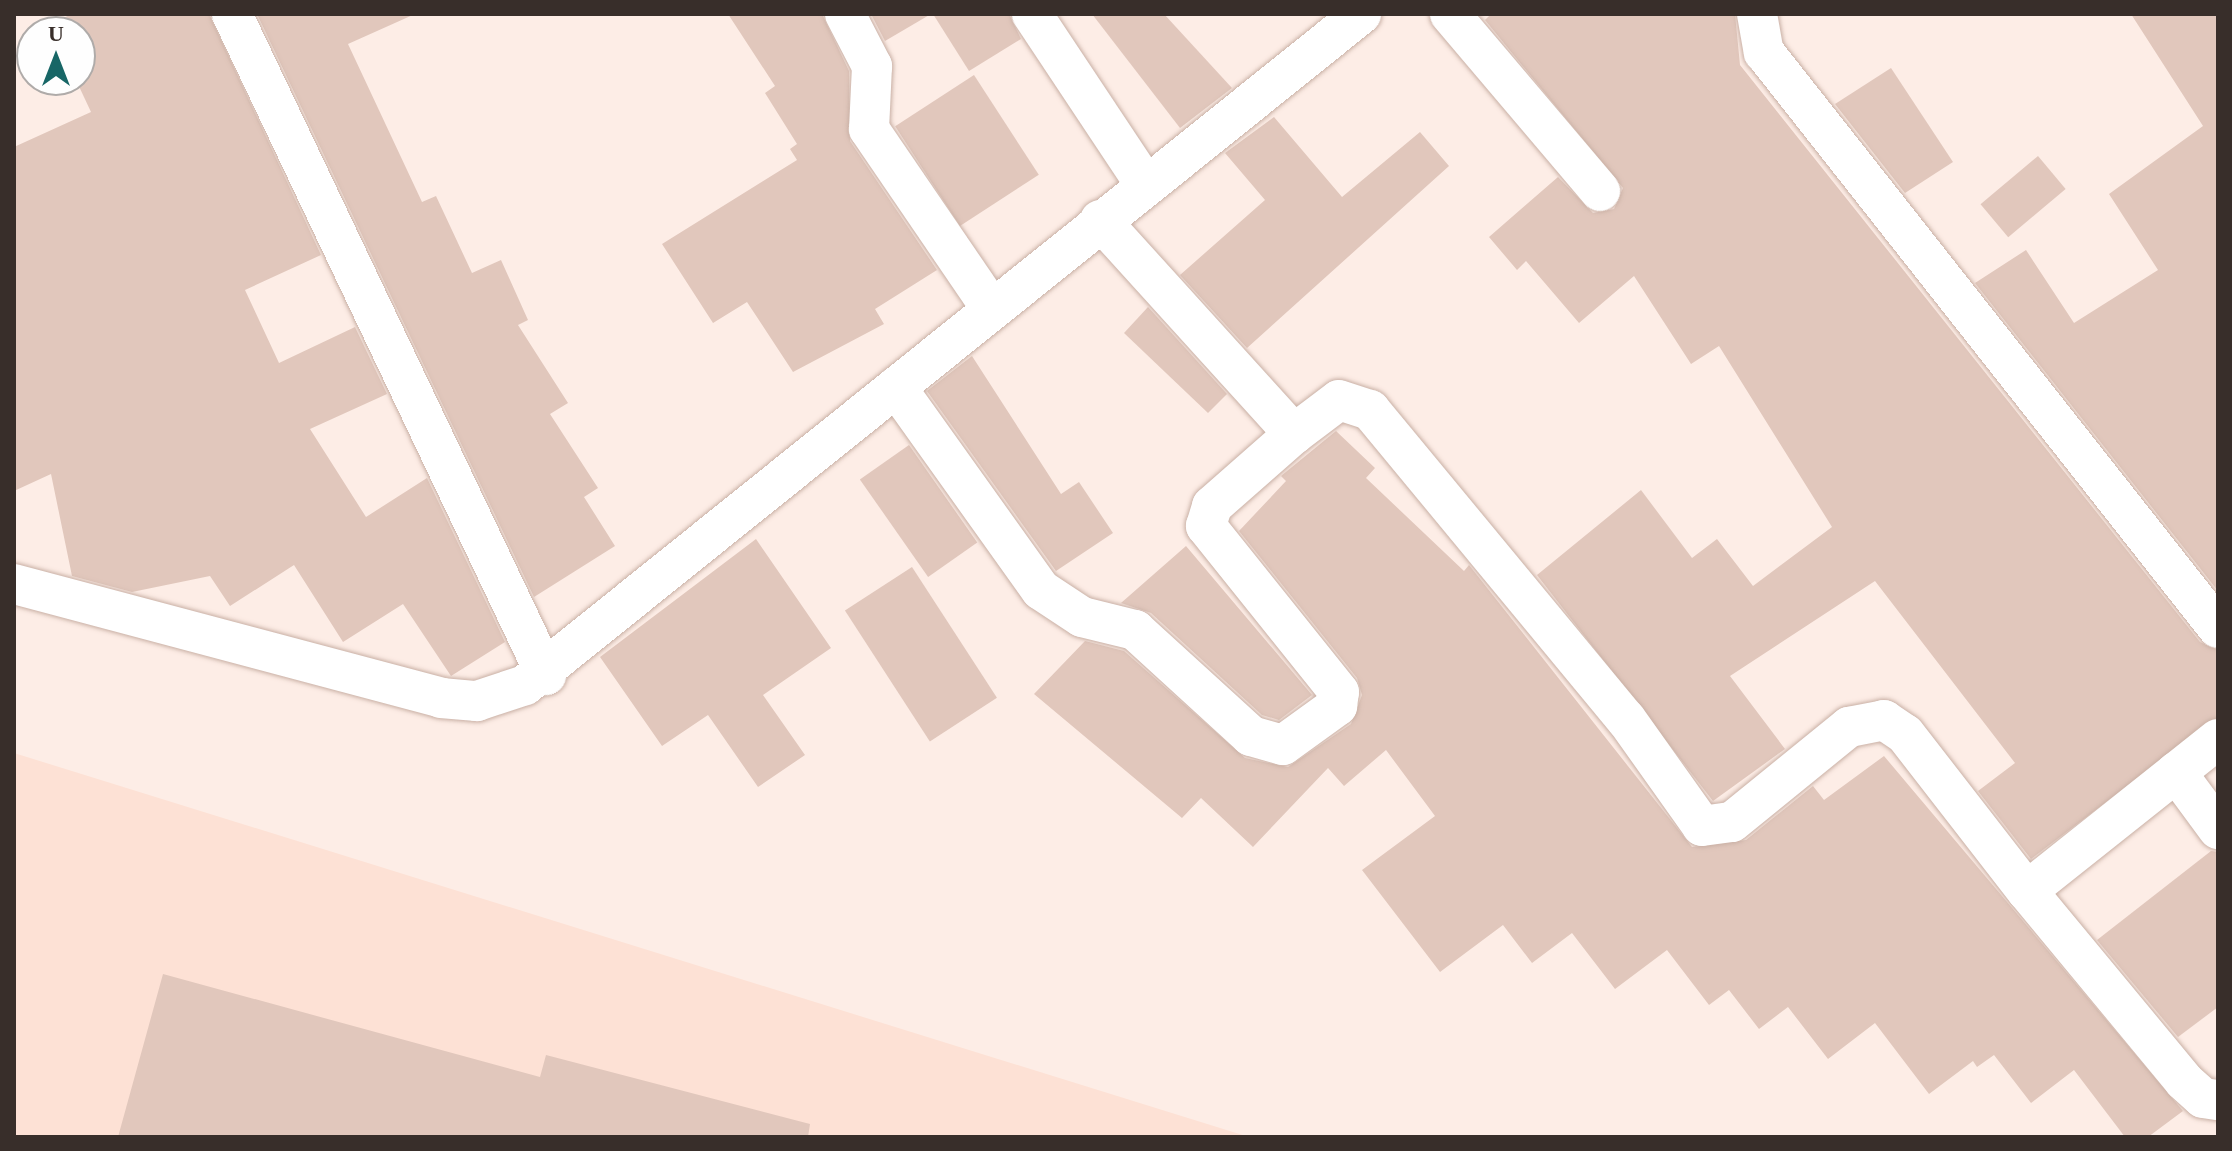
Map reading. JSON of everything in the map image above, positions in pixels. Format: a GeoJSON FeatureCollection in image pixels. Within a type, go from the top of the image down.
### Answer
{"type":"FeatureCollection","features":[{"type":"Feature","properties":{"kind":"street"},"geometry":{"type":"LineString","coordinates":[[232,14],[546,675]]}},
{"type":"Feature","properties":{"kind":"street"},"geometry":{"type":"LineString","coordinates":[[845,14],[872,66],[869,129],[992,309]]}},
{"type":"Feature","properties":{"kind":"street"},"geometry":{"type":"LineString","coordinates":[[1032,14],[1145,184]]}},
{"type":"Feature","properties":{"kind":"street"},"geometry":{"type":"LineString","coordinates":[[15,581],[441,698],[477,701],[546,675],[1100,220],[1361,14]]}},
{"type":"Feature","properties":{"kind":"street"},"geometry":{"type":"LineString","coordinates":[[1450,14],[1600,191]]}},
{"type":"Feature","properties":{"kind":"street"},"geometry":{"type":"LineString","coordinates":[[1757,14],[1764,52],[2218,628]]}},
{"type":"Feature","properties":{"kind":"street"},"geometry":{"type":"LineString","coordinates":[[1100,220],[1294,434]]}},
{"type":"Feature","properties":{"kind":"street"},"geometry":{"type":"LineString","coordinates":[[896,387],[1041,590],[1082,617],[1135,630],[1251,736],[1283,745],[1337,706],[1339,692],[1206,526],[1212,506],[1294,434],[1339,400],[1370,410],[1626,719],[1702,826],[1732,822],[1849,727],[1884,720],[1905,734],[2027,891],[2184,1081],[2203,1098],[2218,1100]]}},
{"type":"Feature","properties":{"kind":"street"},"geometry":{"type":"LineString","coordinates":[[2027,891],[2218,739]]}},
{"type":"Feature","properties":{"kind":"street"},"geometry":{"type":"LineString","coordinates":[[2176,772],[2218,829]]}},
{"type":"Feature","properties":{"kind":"shaded area"},"geometry":{"type":"Polygon","coordinates":[[[14,753],[1249,1137],[14,1137],[14,753]]]}},
{"type":"Feature","properties":{"kind":"building"},"geometry":{"type":"Polygon","coordinates":[[[209,14],[321,255],[245,290],[279,363],[355,327],[387,394],[310,429],[366,517],[427,478],[505,642],[451,676],[403,604],[343,642],[294,565],[230,606],[210,576],[132,592],[72,576],[51,474],[14,491],[14,147],[91,112],[84,96],[96,96],[96,16],[68,16],[209,14]]]}},
{"type":"Feature","properties":{"kind":"building"},"geometry":{"type":"Polygon","coordinates":[[[257,14],[415,14],[348,44],[422,202],[436,196],[472,273],[501,260],[528,320],[518,325],[568,403],[550,414],[598,488],[584,497],[615,546],[534,597],[257,14]]]}},
{"type":"Feature","properties":{"kind":"building"},"geometry":{"type":"Polygon","coordinates":[[[728,14],[822,14],[849,71],[850,141],[937,270],[875,309],[884,324],[793,372],[747,302],[713,323],[662,244],[797,160],[790,149],[797,144],[765,93],[775,86],[728,14]]]}},
{"type":"Feature","properties":{"kind":"building"},"geometry":{"type":"Polygon","coordinates":[[[871,14],[931,14],[885,41],[871,14]]]}},
{"type":"Feature","properties":{"kind":"building"},"geometry":{"type":"Polygon","coordinates":[[[933,14],[1009,14],[1021,39],[969,71],[933,14]]]}},
{"type":"Feature","properties":{"kind":"building"},"geometry":{"type":"Polygon","coordinates":[[[1092,14],[1164,14],[1232,88],[1180,128],[1092,14]]]}},
{"type":"Feature","properties":{"kind":"building"},"geometry":{"type":"Polygon","coordinates":[[[1491,14],[1735,14],[1740,65],[2200,642],[2218,650],[2218,717],[2031,859],[1978,791],[2015,763],[1875,581],[1730,676],[1785,749],[1713,801],[1537,575],[1641,490],[1692,558],[1717,539],[1753,586],[1832,527],[1719,346],[1691,364],[1634,276],[1579,323],[1526,261],[1517,270],[1489,237],[1558,177],[1593,213],[1614,209],[1623,188],[1485,20],[1491,14]]]}},
{"type":"Feature","properties":{"kind":"building"},"geometry":{"type":"Polygon","coordinates":[[[2131,14],[2218,14],[2218,591],[1975,283],[2026,250],[2074,323],[2158,270],[2109,194],[2203,126],[2131,14]]]}},
{"type":"Feature","properties":{"kind":"building"},"geometry":{"type":"Polygon","coordinates":[[[1891,68],[1953,162],[1905,193],[1835,104],[1891,68]]]}},
{"type":"Feature","properties":{"kind":"building"},"geometry":{"type":"Polygon","coordinates":[[[974,75],[1039,175],[960,226],[895,126],[974,75]]]}},
{"type":"Feature","properties":{"kind":"building"},"geometry":{"type":"Polygon","coordinates":[[[1274,117],[1342,197],[1420,132],[1449,166],[1247,348],[1180,275],[1265,200],[1225,153],[1274,117]]]}},
{"type":"Feature","properties":{"kind":"building"},"geometry":{"type":"Polygon","coordinates":[[[2038,156],[2066,189],[2008,237],[1981,204],[2038,156]]]}},
{"type":"Feature","properties":{"kind":"building"},"geometry":{"type":"Polygon","coordinates":[[[1148,307],[1227,394],[1208,413],[1124,333],[1148,307]]]}},
{"type":"Feature","properties":{"kind":"building"},"geometry":{"type":"Polygon","coordinates":[[[972,356],[1061,494],[1079,482],[1113,533],[1056,571],[927,391],[972,356]]]}},
{"type":"Feature","properties":{"kind":"building"},"geometry":{"type":"Polygon","coordinates":[[[1336,431],[1375,468],[1366,478],[1464,571],[1469,565],[1692,847],[1746,840],[1813,786],[1824,800],[1884,756],[2183,1111],[2148,1137],[2125,1137],[2074,1070],[2031,1103],[1994,1055],[1977,1067],[1973,1061],[1929,1094],[1875,1023],[1828,1059],[1788,1007],[1759,1029],[1729,990],[1709,1005],[1667,950],[1615,989],[1572,933],[1532,963],[1503,925],[1440,972],[1362,870],[1435,816],[1386,750],[1344,786],[1328,768],[1253,847],[1201,798],[1182,818],[1034,694],[1085,641],[1124,651],[1245,758],[1288,767],[1351,724],[1362,695],[1357,678],[1239,531],[1286,481],[1281,476],[1336,431]]]}},
{"type":"Feature","properties":{"kind":"building"},"geometry":{"type":"Polygon","coordinates":[[[909,445],[977,542],[928,577],[860,479],[909,445]]]}},
{"type":"Feature","properties":{"kind":"building"},"geometry":{"type":"Polygon","coordinates":[[[756,539],[831,648],[763,695],[805,755],[758,787],[708,715],[662,746],[600,657],[756,539]]]}},
{"type":"Feature","properties":{"kind":"building"},"geometry":{"type":"Polygon","coordinates":[[[1186,546],[1312,695],[1279,720],[1262,715],[1151,613],[1121,603],[1186,546]]]}},
{"type":"Feature","properties":{"kind":"building"},"geometry":{"type":"Polygon","coordinates":[[[912,567],[997,698],[930,741],[845,611],[912,567]]]}},
{"type":"Feature","properties":{"kind":"building"},"geometry":{"type":"Polygon","coordinates":[[[2211,851],[2218,852],[2218,1007],[2178,1037],[2097,940],[2211,851]]]}},
{"type":"Feature","properties":{"kind":"building"},"geometry":{"type":"Polygon","coordinates":[[[163,974],[540,1077],[546,1055],[810,1124],[808,1137],[118,1137],[163,974]]]}}]}
